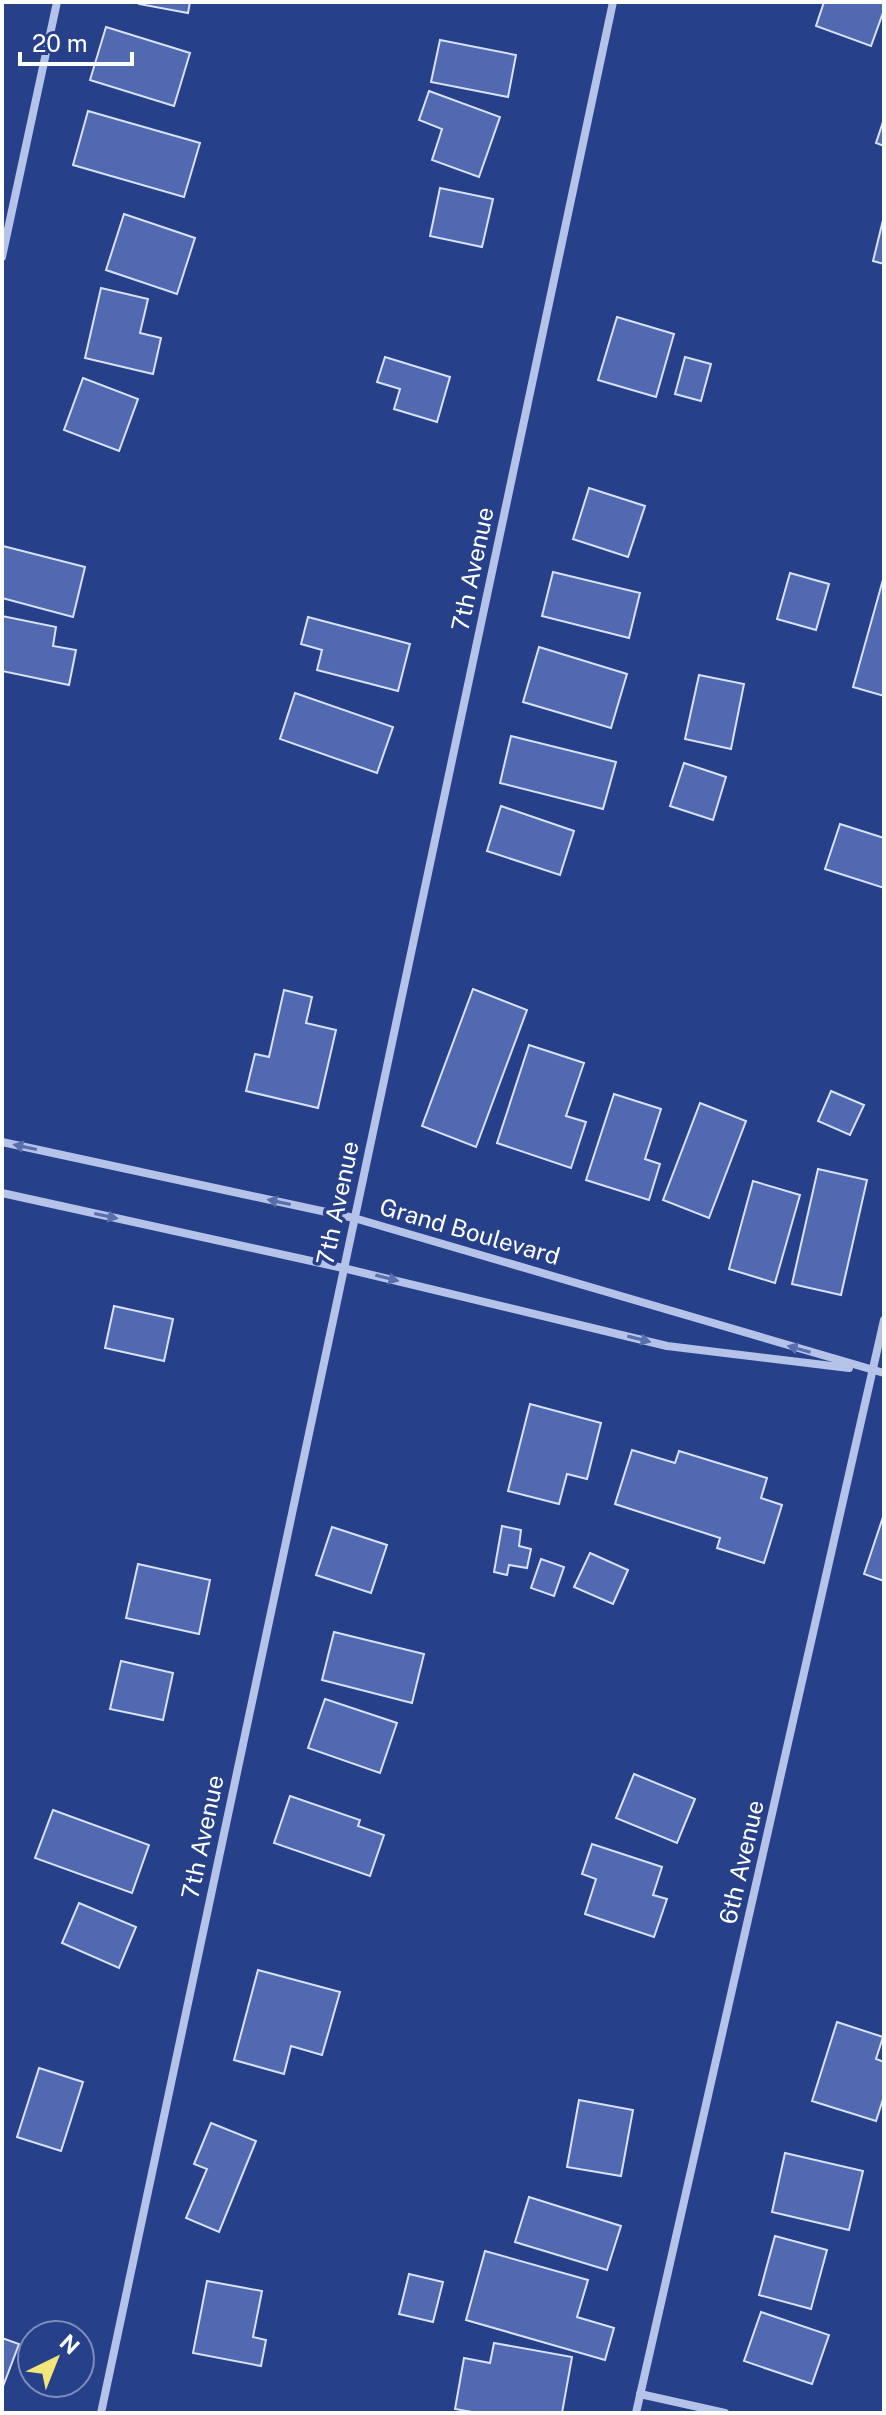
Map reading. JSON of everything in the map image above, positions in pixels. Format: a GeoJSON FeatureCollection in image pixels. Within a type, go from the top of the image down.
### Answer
{"type":"FeatureCollection","features":[{"type":"Feature","properties":{"kind":"street"},"geometry":{"type":"LineString","coordinates":[[2,257],[57,2]]}},
{"type":"Feature","properties":{"kind":"street","name":"7th Avenue"},"geometry":{"type":"LineString","coordinates":[[101,2413],[613,2]]}},
{"type":"Feature","properties":{"kind":"street","name":"Grand Boulevard"},"geometry":{"type":"LineString","coordinates":[[2,1142],[354,1218],[873,1371]]}},
{"type":"Feature","properties":{"kind":"street","name":"Grand Boulevard"},"geometry":{"type":"LineString","coordinates":[[2,1193],[343,1268],[667,1346],[884,1373]]}},
{"type":"Feature","properties":{"kind":"street","name":"6th Avenue"},"geometry":{"type":"LineString","coordinates":[[636,2413],[884,1320]]}},
{"type":"Feature","properties":{"kind":"street"},"geometry":{"type":"LineString","coordinates":[[640,2394],[725,2413]]}},
{"type":"Feature","properties":{"kind":"building"},"geometry":{"type":"Polygon","coordinates":[[[139,2],[190,2],[188,13],[139,2]]]}},
{"type":"Feature","properties":{"kind":"building"},"geometry":{"type":"Polygon","coordinates":[[[824,2],[884,2],[871,46],[816,26],[824,2]]]}},
{"type":"Feature","properties":{"kind":"building"},"geometry":{"type":"Polygon","coordinates":[[[106,27],[190,53],[174,106],[90,80],[106,27]]]}},
{"type":"Feature","properties":{"kind":"building"},"geometry":{"type":"Polygon","coordinates":[[[440,40],[516,55],[508,97],[431,82],[440,40]]]}},
{"type":"Feature","properties":{"kind":"building"},"geometry":{"type":"Polygon","coordinates":[[[429,91],[500,117],[479,177],[432,160],[442,129],[419,120],[429,91]]]}},
{"type":"Feature","properties":{"kind":"building"},"geometry":{"type":"Polygon","coordinates":[[[88,111],[200,143],[184,197],[73,165],[88,111]]]}},
{"type":"Feature","properties":{"kind":"building"},"geometry":{"type":"Polygon","coordinates":[[[884,119],[884,146],[876,143],[884,119]]]}},
{"type":"Feature","properties":{"kind":"building"},"geometry":{"type":"Polygon","coordinates":[[[440,188],[493,199],[482,247],[430,236],[440,188]]]}},
{"type":"Feature","properties":{"kind":"building"},"geometry":{"type":"Polygon","coordinates":[[[124,214],[195,238],[177,294],[106,270],[124,214]]]}},
{"type":"Feature","properties":{"kind":"building"},"geometry":{"type":"Polygon","coordinates":[[[884,216],[884,264],[873,261],[884,216]]]}},
{"type":"Feature","properties":{"kind":"building"},"geometry":{"type":"Polygon","coordinates":[[[101,288],[148,299],[140,333],[161,338],[153,374],[85,358],[101,288]]]}},
{"type":"Feature","properties":{"kind":"building"},"geometry":{"type":"Polygon","coordinates":[[[617,317],[674,334],[656,397],[598,380],[617,317]]]}},
{"type":"Feature","properties":{"kind":"building"},"geometry":{"type":"Polygon","coordinates":[[[385,357],[450,377],[437,422],[394,409],[400,389],[377,382],[385,357]]]}},
{"type":"Feature","properties":{"kind":"building"},"geometry":{"type":"Polygon","coordinates":[[[685,357],[711,364],[701,401],[675,394],[685,357]]]}},
{"type":"Feature","properties":{"kind":"building"},"geometry":{"type":"Polygon","coordinates":[[[83,378],[138,399],[119,451],[64,430],[83,378]]]}},
{"type":"Feature","properties":{"kind":"building"},"geometry":{"type":"Polygon","coordinates":[[[589,488],[645,506],[628,557],[573,539],[589,488]]]}},
{"type":"Feature","properties":{"kind":"building"},"geometry":{"type":"Polygon","coordinates":[[[3,546],[85,567],[73,617],[2,598],[3,546]]]}},
{"type":"Feature","properties":{"kind":"building"},"geometry":{"type":"Polygon","coordinates":[[[553,572],[640,593],[629,638],[542,616],[553,572]]]}},
{"type":"Feature","properties":{"kind":"building"},"geometry":{"type":"Polygon","coordinates":[[[790,573],[829,584],[816,630],[777,619],[790,573]]]}},
{"type":"Feature","properties":{"kind":"building"},"geometry":{"type":"Polygon","coordinates":[[[884,576],[884,696],[853,687],[884,576]]]}},
{"type":"Feature","properties":{"kind":"building"},"geometry":{"type":"Polygon","coordinates":[[[2,616],[56,627],[53,646],[76,650],[69,685],[2,671],[2,616]]]}},
{"type":"Feature","properties":{"kind":"building"},"geometry":{"type":"Polygon","coordinates":[[[308,617],[410,644],[398,691],[317,670],[322,650],[301,644],[308,617]]]}},
{"type":"Feature","properties":{"kind":"building"},"geometry":{"type":"Polygon","coordinates":[[[539,647],[627,674],[611,728],[523,702],[539,647]]]}},
{"type":"Feature","properties":{"kind":"building"},"geometry":{"type":"Polygon","coordinates":[[[699,675],[744,684],[731,749],[685,739],[699,675]]]}},
{"type":"Feature","properties":{"kind":"building"},"geometry":{"type":"Polygon","coordinates":[[[295,693],[393,727],[377,773],[280,739],[295,693]]]}},
{"type":"Feature","properties":{"kind":"building"},"geometry":{"type":"Polygon","coordinates":[[[511,736],[616,762],[603,809],[500,783],[511,736]]]}},
{"type":"Feature","properties":{"kind":"building"},"geometry":{"type":"Polygon","coordinates":[[[684,763],[726,777],[713,820],[670,806],[684,763]]]}},
{"type":"Feature","properties":{"kind":"building"},"geometry":{"type":"Polygon","coordinates":[[[501,806],[574,831],[560,875],[487,851],[501,806]]]}},
{"type":"Feature","properties":{"kind":"building"},"geometry":{"type":"Polygon","coordinates":[[[840,824],[884,838],[884,888],[825,869],[840,824]]]}},
{"type":"Feature","properties":{"kind":"building"},"geometry":{"type":"Polygon","coordinates":[[[473,989],[527,1010],[476,1147],[422,1126],[473,989]]]}},
{"type":"Feature","properties":{"kind":"building"},"geometry":{"type":"Polygon","coordinates":[[[284,990],[312,997],[306,1023],[336,1030],[318,1108],[246,1091],[255,1054],[269,1057],[284,990]]]}},
{"type":"Feature","properties":{"kind":"building"},"geometry":{"type":"Polygon","coordinates":[[[529,1045],[584,1063],[566,1116],[586,1122],[571,1168],[497,1143],[529,1045]]]}},
{"type":"Feature","properties":{"kind":"building"},"geometry":{"type":"Polygon","coordinates":[[[831,1091],[864,1105],[850,1135],[818,1121],[831,1091]]]}},
{"type":"Feature","properties":{"kind":"building"},"geometry":{"type":"Polygon","coordinates":[[[614,1094],[661,1109],[645,1159],[660,1164],[649,1200],[586,1180],[614,1094]]]}},
{"type":"Feature","properties":{"kind":"building"},"geometry":{"type":"Polygon","coordinates":[[[700,1103],[746,1121],[709,1218],[663,1200],[700,1103]]]}},
{"type":"Feature","properties":{"kind":"building"},"geometry":{"type":"Polygon","coordinates":[[[818,1169],[867,1180],[841,1295],[792,1284],[818,1169]]]}},
{"type":"Feature","properties":{"kind":"building"},"geometry":{"type":"Polygon","coordinates":[[[753,1181],[800,1195],[775,1283],[729,1269],[753,1181]]]}},
{"type":"Feature","properties":{"kind":"building"},"geometry":{"type":"Polygon","coordinates":[[[114,1306],[173,1319],[164,1361],[105,1348],[114,1306]]]}},
{"type":"Feature","properties":{"kind":"building"},"geometry":{"type":"Polygon","coordinates":[[[530,1404],[601,1423],[587,1479],[567,1474],[559,1504],[508,1491],[530,1404]]]}},
{"type":"Feature","properties":{"kind":"building"},"geometry":{"type":"Polygon","coordinates":[[[632,1450],[675,1463],[679,1451],[767,1478],[761,1498],[782,1505],[764,1563],[717,1548],[720,1538],[615,1504],[632,1450]]]}},
{"type":"Feature","properties":{"kind":"building"},"geometry":{"type":"Polygon","coordinates":[[[884,1514],[884,1581],[864,1574],[884,1514]]]}},
{"type":"Feature","properties":{"kind":"building"},"geometry":{"type":"Polygon","coordinates":[[[502,1526],[521,1530],[519,1546],[531,1549],[527,1568],[509,1565],[507,1575],[494,1572],[502,1526]]]}},
{"type":"Feature","properties":{"kind":"building"},"geometry":{"type":"Polygon","coordinates":[[[332,1527],[387,1545],[371,1593],[316,1575],[332,1527]]]}},
{"type":"Feature","properties":{"kind":"building"},"geometry":{"type":"Polygon","coordinates":[[[590,1553],[628,1570],[613,1604],[574,1587],[590,1553]]]}},
{"type":"Feature","properties":{"kind":"building"},"geometry":{"type":"Polygon","coordinates":[[[541,1559],[564,1567],[554,1596],[531,1588],[541,1559]]]}},
{"type":"Feature","properties":{"kind":"building"},"geometry":{"type":"Polygon","coordinates":[[[138,1564],[210,1580],[199,1634],[126,1618],[138,1564]]]}},
{"type":"Feature","properties":{"kind":"building"},"geometry":{"type":"Polygon","coordinates":[[[334,1632],[424,1654],[412,1703],[322,1680],[334,1632]]]}},
{"type":"Feature","properties":{"kind":"building"},"geometry":{"type":"Polygon","coordinates":[[[121,1661],[173,1673],[163,1720],[110,1709],[121,1661]]]}},
{"type":"Feature","properties":{"kind":"building"},"geometry":{"type":"Polygon","coordinates":[[[325,1699],[397,1723],[380,1773],[308,1748],[325,1699]]]}},
{"type":"Feature","properties":{"kind":"building"},"geometry":{"type":"Polygon","coordinates":[[[634,1774],[695,1799],[677,1843],[616,1818],[634,1774]]]}},
{"type":"Feature","properties":{"kind":"building"},"geometry":{"type":"Polygon","coordinates":[[[290,1796],[360,1820],[358,1826],[384,1835],[370,1876],[274,1843],[290,1796]]]}},
{"type":"Feature","properties":{"kind":"building"},"geometry":{"type":"Polygon","coordinates":[[[53,1810],[149,1845],[132,1893],[35,1858],[53,1810]]]}},
{"type":"Feature","properties":{"kind":"building"},"geometry":{"type":"Polygon","coordinates":[[[592,1844],[662,1867],[653,1895],[667,1899],[654,1937],[585,1914],[596,1879],[582,1874],[592,1844]]]}},
{"type":"Feature","properties":{"kind":"building"},"geometry":{"type":"Polygon","coordinates":[[[79,1903],[136,1927],[119,1968],[62,1943],[79,1903]]]}},
{"type":"Feature","properties":{"kind":"building"},"geometry":{"type":"Polygon","coordinates":[[[258,1970],[340,1992],[322,2055],[291,2046],[284,2074],[234,2060],[258,1970]]]}},
{"type":"Feature","properties":{"kind":"building"},"geometry":{"type":"Polygon","coordinates":[[[837,2022],[883,2037],[876,2059],[884,2062],[884,2096],[876,2121],[812,2101],[837,2022]]]}},
{"type":"Feature","properties":{"kind":"building"},"geometry":{"type":"Polygon","coordinates":[[[39,2068],[83,2082],[61,2151],[17,2137],[39,2068]]]}},
{"type":"Feature","properties":{"kind":"building"},"geometry":{"type":"Polygon","coordinates":[[[579,2100],[633,2110],[621,2176],[567,2167],[579,2100]]]}},
{"type":"Feature","properties":{"kind":"building"},"geometry":{"type":"Polygon","coordinates":[[[211,2123],[256,2141],[219,2232],[186,2218],[207,2169],[194,2164],[211,2123]]]}},
{"type":"Feature","properties":{"kind":"building"},"geometry":{"type":"Polygon","coordinates":[[[785,2153],[863,2171],[849,2230],[772,2212],[785,2153]]]}},
{"type":"Feature","properties":{"kind":"building"},"geometry":{"type":"Polygon","coordinates":[[[529,2197],[621,2226],[607,2270],[515,2242],[529,2197]]]}},
{"type":"Feature","properties":{"kind":"building"},"geometry":{"type":"Polygon","coordinates":[[[775,2236],[827,2250],[811,2309],[759,2295],[775,2236]]]}},
{"type":"Feature","properties":{"kind":"building"},"geometry":{"type":"Polygon","coordinates":[[[485,2251],[588,2280],[577,2317],[614,2328],[605,2360],[466,2320],[485,2251]]]}},
{"type":"Feature","properties":{"kind":"building"},"geometry":{"type":"Polygon","coordinates":[[[409,2274],[443,2282],[433,2322],[399,2314],[409,2274]]]}},
{"type":"Feature","properties":{"kind":"building"},"geometry":{"type":"Polygon","coordinates":[[[207,2281],[262,2291],[253,2337],[266,2340],[261,2366],[193,2353],[207,2281]]]}},
{"type":"Feature","properties":{"kind":"building"},"geometry":{"type":"Polygon","coordinates":[[[761,2312],[829,2335],[812,2384],[744,2361],[761,2312]]]}},
{"type":"Feature","properties":{"kind":"building"},"geometry":{"type":"Polygon","coordinates":[[[2,2338],[16,2343],[16,2352],[2,2389],[2,2338]]]}},
{"type":"Feature","properties":{"kind":"building"},"geometry":{"type":"Polygon","coordinates":[[[494,2343],[572,2357],[562,2413],[478,2413],[455,2409],[464,2358],[490,2363],[494,2343]]]}}]}
